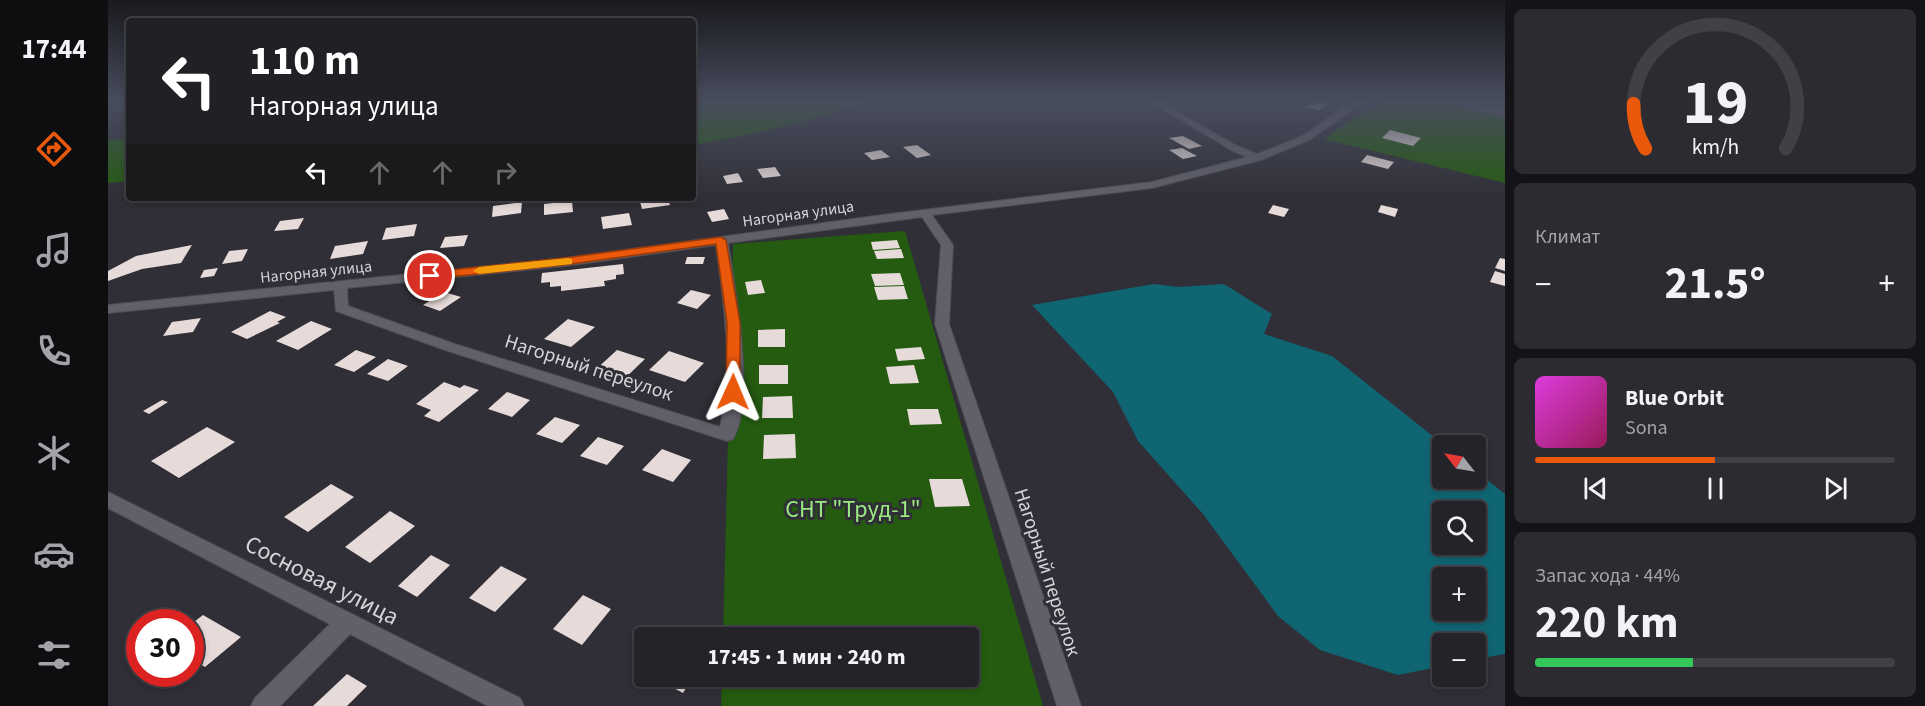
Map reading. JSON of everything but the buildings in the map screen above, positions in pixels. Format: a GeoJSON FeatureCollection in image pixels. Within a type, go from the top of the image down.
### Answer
{"type":"FeatureCollection","features":[{"type":"Feature","properties":{"kind":"street"},"geometry":{"type":"LineString","coordinates":[[1208,133],[1257,158]]}},
{"type":"Feature","properties":{"kind":"street","name":"Нагорная улица"},"geometry":{"type":"LineString","coordinates":[[108,309],[564,262],[1152,185],[1257,158],[1313,133]]}},
{"type":"Feature","properties":{"kind":"street","name":"Нагорный переулок"},"geometry":{"type":"LineString","coordinates":[[925,213],[947,245],[942,324],[1069,706]]}},
{"type":"Feature","properties":{"kind":"street","name":"Нагорный переулок"},"geometry":{"type":"LineString","coordinates":[[340,285],[340,308],[450,346],[727,435],[733,415],[734,323],[721,240]]}},
{"type":"Feature","properties":{"kind":"street","name":"Сосновая улица"},"geometry":{"type":"LineString","coordinates":[[108,500],[512,706]]}},
{"type":"Feature","properties":{"kind":"street"},"geometry":{"type":"LineString","coordinates":[[263,706],[346,623]]}},
{"type":"Feature","properties":{"kind":"green space"},"geometry":{"type":"Polygon","coordinates":[[[696,133],[753,133],[696,144],[696,133]]]}},
{"type":"Feature","properties":{"kind":"green space"},"geometry":{"type":"Polygon","coordinates":[[[1333,133],[1505,133],[1505,183],[1324,139],[1333,133]]]}},
{"type":"Feature","properties":{"kind":"green space"},"geometry":{"type":"Polygon","coordinates":[[[126,138],[126,181],[108,183],[108,140],[126,138]]]}},
{"type":"Feature","properties":{"kind":"green space","name":"СНТ \"Труд-1\""},"geometry":{"type":"Polygon","coordinates":[[[905,231],[1043,706],[721,706],[722,687],[979,687],[979,627],[723,627],[733,244],[905,231]]]}},
{"type":"Feature","properties":{"kind":"water"},"geometry":{"type":"Polygon","coordinates":[[[1154,284],[1178,287],[1224,284],[1272,314],[1264,334],[1332,356],[1432,435],[1432,489],[1486,489],[1486,479],[1505,494],[1505,654],[1486,657],[1486,633],[1432,633],[1432,668],[1398,675],[1320,650],[1278,616],[1203,514],[1138,441],[1113,392],[1032,305],[1154,284]]]}},
{"type":"Feature","properties":{"kind":"slow traffic"},"geometry":{"type":"LineString","coordinates":[[479,271],[568,261]]}},
{"type":"Feature","properties":{"kind":"route"},"geometry":{"type":"LineString","coordinates":[[430,276],[564,262],[721,240],[734,323],[733,392]]}}]}
